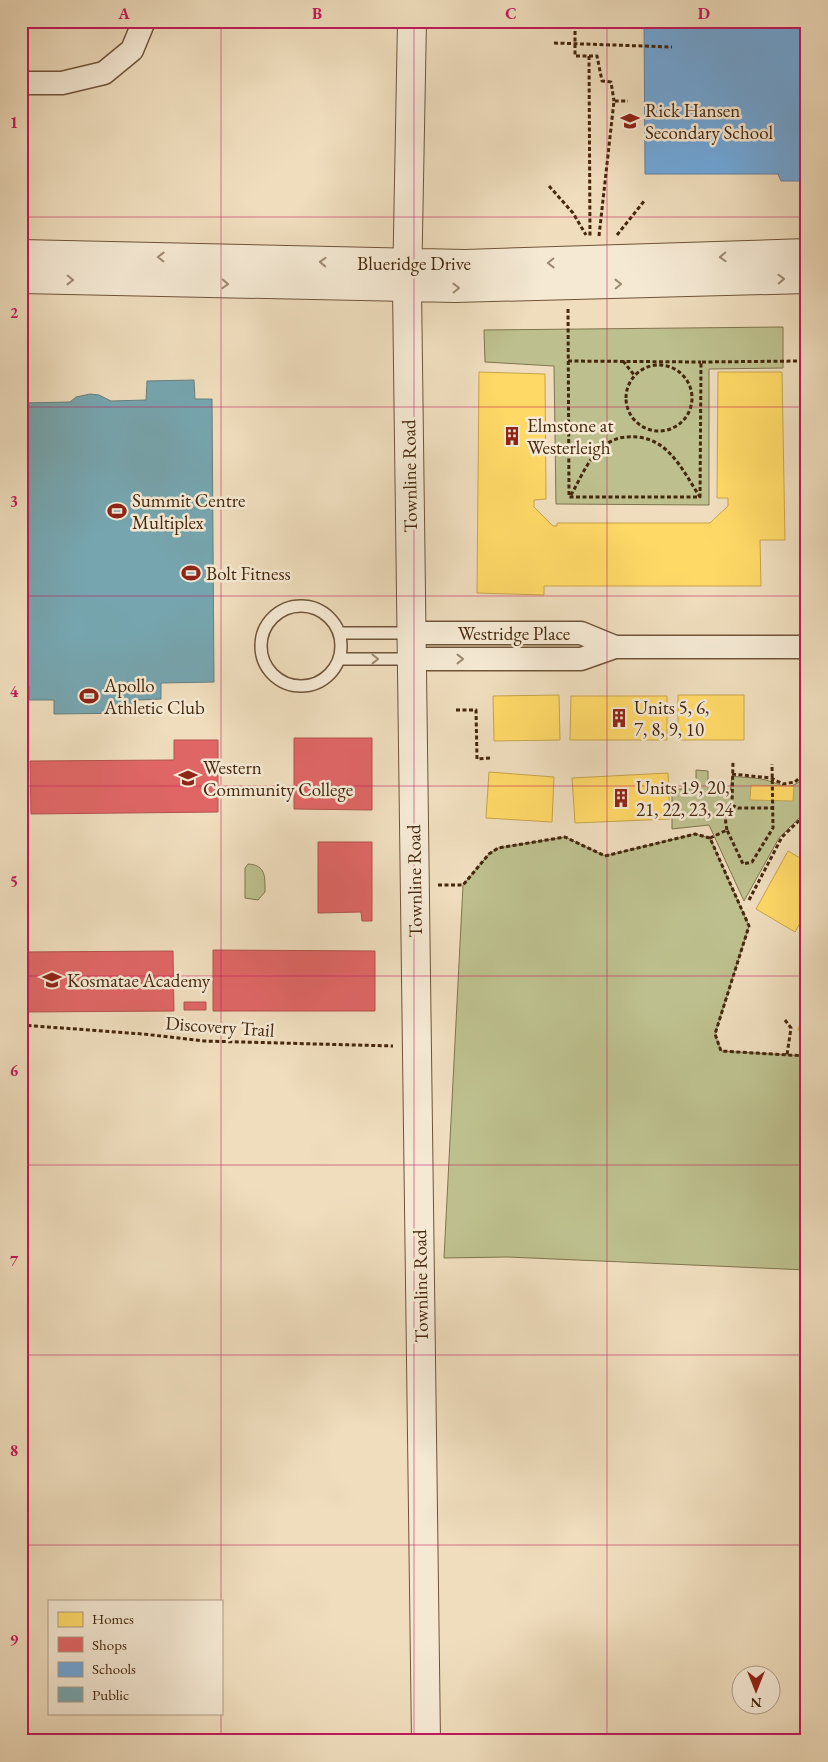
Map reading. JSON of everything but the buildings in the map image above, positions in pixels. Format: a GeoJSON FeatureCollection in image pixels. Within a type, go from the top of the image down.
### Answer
{"type":"FeatureCollection","features":[{"type":"Feature","properties":{"kind":"street"},"geometry":{"type":"LineString","coordinates":[[21,82],[62,82],[104,73],[132,50],[144,21]]}},
{"type":"Feature","properties":{"kind":"street","name":"Townline Road"},"geometry":{"type":"LineString","coordinates":[[412,21],[407,276],[426,1741]]}},
{"type":"Feature","properties":{"kind":"street","name":"Blueridge Drive"},"geometry":{"type":"LineString","coordinates":[[21,254],[407,276],[591,252],[807,253]]}},
{"type":"Feature","properties":{"kind":"street","name":"Blueridge Drive"},"geometry":{"type":"LineString","coordinates":[[21,279],[407,276],[807,278]]}},
{"type":"Feature","properties":{"kind":"street","name":"Westridge Place"},"geometry":{"type":"LineString","coordinates":[[411,646],[581,633],[615,647],[807,647]]}},
{"type":"Feature","properties":{"kind":"lane"},"geometry":{"type":"LineString","coordinates":[[312,607],[324,612],[333,621],[339,633],[342,646],[339,659],[333,671],[323,680],[310,685],[296,686],[283,682],[272,674],[264,663],[261,650],[262,637],[266,625],[275,615],[286,608],[312,607]]}},
{"type":"Feature","properties":{"kind":"lane"},"geometry":{"type":"LineString","coordinates":[[339,633],[411,646]]}},
{"type":"Feature","properties":{"kind":"lane"},"geometry":{"type":"LineString","coordinates":[[339,659],[411,646]]}},
{"type":"Feature","properties":{"kind":"path"},"geometry":{"type":"LineString","coordinates":[[591,21],[591,26],[575,26],[575,56],[597,56],[602,81],[611,82],[614,101],[598,244],[591,252]]}},
{"type":"Feature","properties":{"kind":"path"},"geometry":{"type":"LineString","coordinates":[[554,43],[672,47]]}},
{"type":"Feature","properties":{"kind":"path"},"geometry":{"type":"LineString","coordinates":[[589,56],[591,252]]}},
{"type":"Feature","properties":{"kind":"path"},"geometry":{"type":"LineString","coordinates":[[614,101],[628,101]]}},
{"type":"Feature","properties":{"kind":"path"},"geometry":{"type":"LineString","coordinates":[[549,186],[573,212],[591,252]]}},
{"type":"Feature","properties":{"kind":"path"},"geometry":{"type":"LineString","coordinates":[[611,243],[645,200]]}},
{"type":"Feature","properties":{"kind":"path"},"geometry":{"type":"LineString","coordinates":[[568,306],[570,497]]}},
{"type":"Feature","properties":{"kind":"path"},"geometry":{"type":"LineString","coordinates":[[568,361],[802,361],[801,616]]}},
{"type":"Feature","properties":{"kind":"path"},"geometry":{"type":"LineString","coordinates":[[623,361],[635,376]]}},
{"type":"Feature","properties":{"kind":"path"},"geometry":{"type":"LineString","coordinates":[[670,367],[678,362]]}},
{"type":"Feature","properties":{"kind":"path"},"geometry":{"type":"LineString","coordinates":[[700,497],[701,362]]}},
{"type":"Feature","properties":{"kind":"path"},"geometry":{"type":"LineString","coordinates":[[649,366],[670,367],[680,372],[689,385],[692,401],[689,412],[683,421],[674,427],[664,430],[649,428],[634,420],[629,410],[627,389],[635,376],[649,366]]}},
{"type":"Feature","properties":{"kind":"path"},"geometry":{"type":"LineString","coordinates":[[643,436],[649,428]]}},
{"type":"Feature","properties":{"kind":"path"},"geometry":{"type":"LineString","coordinates":[[570,497],[597,452],[619,437],[643,436],[662,446],[670,453],[700,497]]}},
{"type":"Feature","properties":{"kind":"path"},"geometry":{"type":"LineString","coordinates":[[570,497],[700,497]]}},
{"type":"Feature","properties":{"kind":"path"},"geometry":{"type":"LineString","coordinates":[[456,710],[476,710],[477,759],[490,758]]}},
{"type":"Feature","properties":{"kind":"path"},"geometry":{"type":"LineString","coordinates":[[733,761],[732,805],[727,810],[725,819],[727,830],[743,864],[752,862],[773,828],[772,764]]}},
{"type":"Feature","properties":{"kind":"path"},"geometry":{"type":"LineString","coordinates":[[732,774],[771,778],[783,784],[795,782],[803,775]]}},
{"type":"Feature","properties":{"kind":"path"},"geometry":{"type":"LineString","coordinates":[[732,805],[738,808],[773,808]]}},
{"type":"Feature","properties":{"kind":"path"},"geometry":{"type":"LineString","coordinates":[[749,900],[782,837],[807,813]]}},
{"type":"Feature","properties":{"kind":"path"},"geometry":{"type":"LineString","coordinates":[[414,886],[463,885],[489,854],[498,848],[565,837],[605,856],[695,834],[710,838],[727,830]]}},
{"type":"Feature","properties":{"kind":"path"},"geometry":{"type":"LineString","coordinates":[[710,838],[749,926],[715,1034],[721,1051],[807,1056]]}},
{"type":"Feature","properties":{"kind":"path"},"geometry":{"type":"LineString","coordinates":[[785,1020],[791,1028],[787,1055]]}},
{"type":"Feature","properties":{"kind":"path","name":"Discovery Trail"},"geometry":{"type":"LineString","coordinates":[[21,1025],[143,1034],[204,1041],[417,1046]]}},
{"type":"Feature","properties":{"kind":"green space"},"geometry":{"type":"Polygon","coordinates":[[[783,327],[783,368],[709,369],[709,505],[556,504],[554,366],[485,362],[484,330],[783,327]]]}},
{"type":"Feature","properties":{"kind":"green space"},"geometry":{"type":"Polygon","coordinates":[[[696,770],[708,771],[708,791],[730,792],[732,776],[760,779],[785,786],[793,785],[803,779],[804,791],[807,792],[807,810],[779,838],[744,901],[709,825],[672,829],[672,789],[696,789],[696,770]]]}},
{"type":"Feature","properties":{"kind":"green space"},"geometry":{"type":"Polygon","coordinates":[[[695,834],[710,838],[749,926],[715,1034],[721,1051],[807,1056],[807,1270],[508,1257],[444,1258],[463,885],[489,854],[498,848],[565,837],[605,856],[695,834]]]}},
{"type":"Feature","properties":{"kind":"green space"},"geometry":{"type":"Polygon","coordinates":[[[248,864],[258,867],[263,873],[265,892],[258,900],[245,898],[245,868],[248,864]]]}},
{"type":"Feature","properties":{"kind":"place","name":"Rick Hansen Secondary School"},"geometry":{"type":"Point","coordinates":[630,121]}},
{"type":"Feature","properties":{"kind":"place","name":"Elmstone at Westerleigh"},"geometry":{"type":"Point","coordinates":[512,436]}},
{"type":"Feature","properties":{"kind":"place","name":"Summit Centre Multiplex"},"geometry":{"type":"Point","coordinates":[117,511]}},
{"type":"Feature","properties":{"kind":"place","name":"Bolt Fitness"},"geometry":{"type":"Point","coordinates":[191,573]}},
{"type":"Feature","properties":{"kind":"place","name":"Apollo Athletic Club"},"geometry":{"type":"Point","coordinates":[89,696]}},
{"type":"Feature","properties":{"kind":"place","name":"Units 5, 6, 7, 8, 9, 10"},"geometry":{"type":"Point","coordinates":[619,718]}},
{"type":"Feature","properties":{"kind":"place","name":"Western Community College"},"geometry":{"type":"Point","coordinates":[188,778]}},
{"type":"Feature","properties":{"kind":"place","name":"Units 19, 20, 21, 22, 23, 24"},"geometry":{"type":"Point","coordinates":[621,798]}},
{"type":"Feature","properties":{"kind":"place","name":"Kosmatae Academy"},"geometry":{"type":"Point","coordinates":[52,980]}}]}
